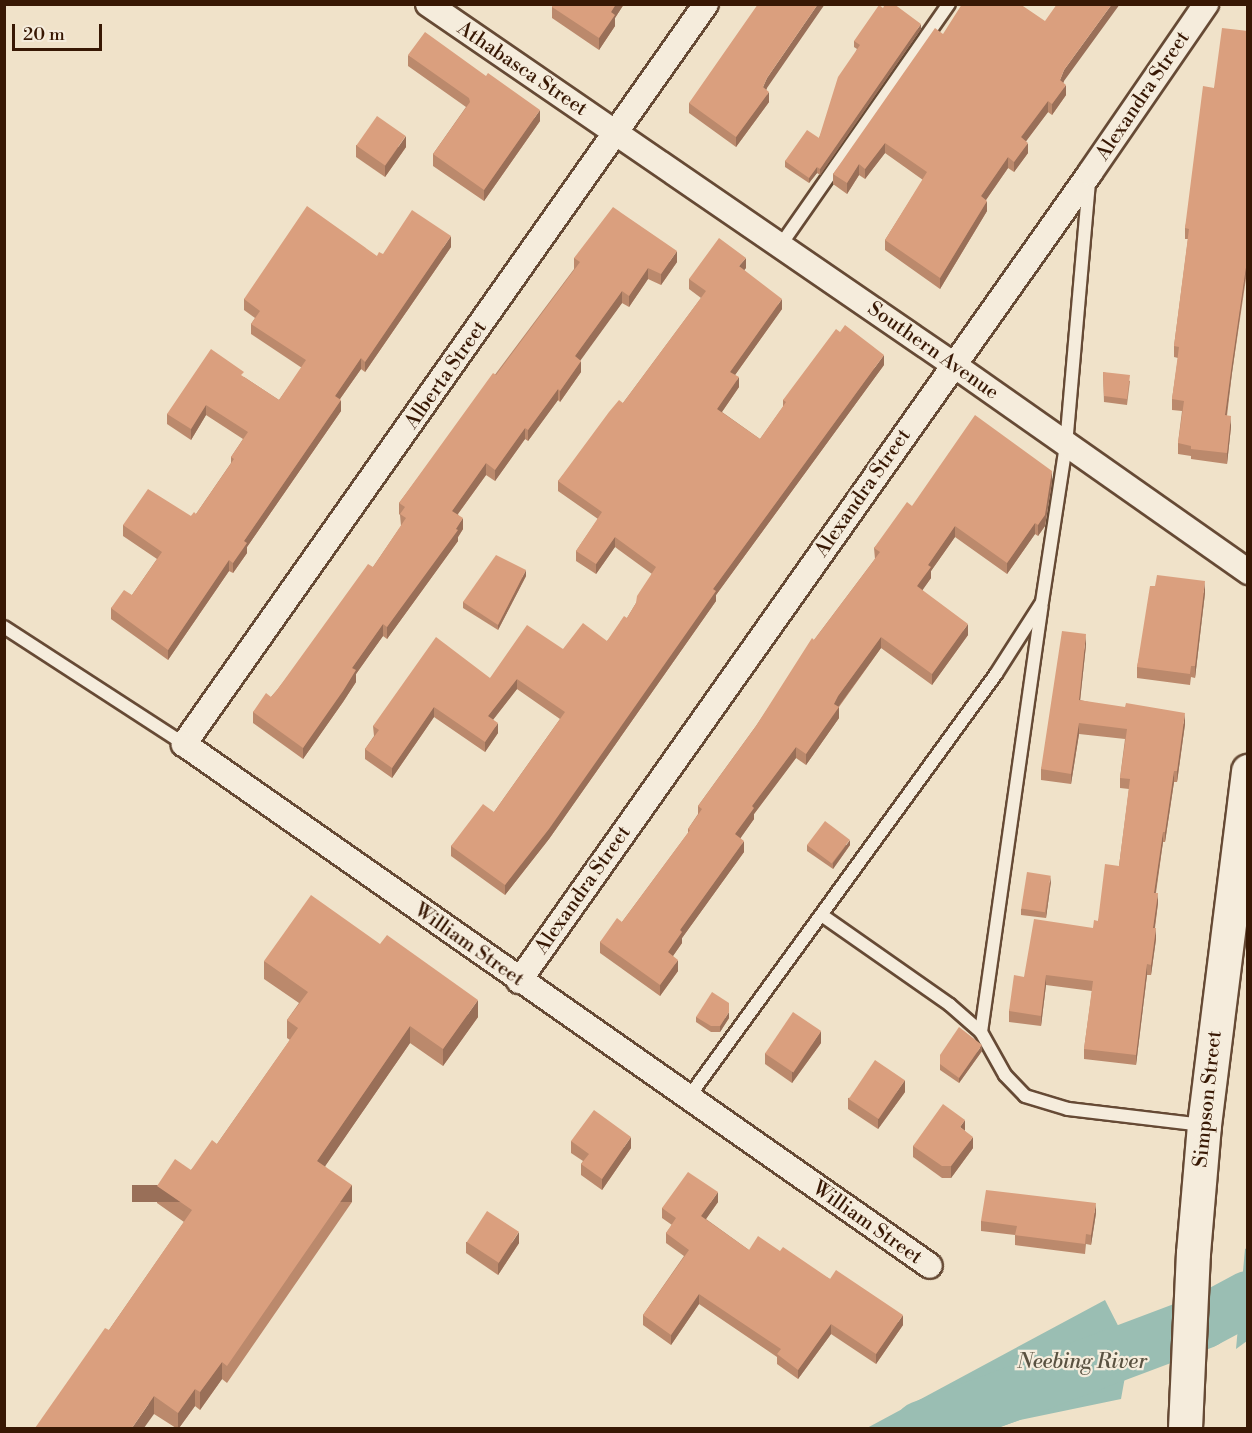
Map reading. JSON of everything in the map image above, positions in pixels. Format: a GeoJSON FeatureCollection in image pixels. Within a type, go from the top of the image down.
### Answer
{"type":"FeatureCollection","features":[{"type":"Feature","properties":{"kind":"main road","name":"Simpson Street"},"geometry":{"type":"LineString","coordinates":[[1185,1417],[1193,1252],[1204,1125],[1248,771]]}},
{"type":"Feature","properties":{"kind":"street","name":"Athabasca Street"},"geometry":{"type":"LineString","coordinates":[[428,4],[617,134]]}},
{"type":"Feature","properties":{"kind":"street","name":"Alberta Street"},"geometry":{"type":"LineString","coordinates":[[184,744],[617,134],[706,4]]}},
{"type":"Feature","properties":{"kind":"street","name":"Alexandra Street"},"geometry":{"type":"LineString","coordinates":[[519,981],[1090,173],[1206,4]]}},
{"type":"Feature","properties":{"kind":"street","name":"Southern Avenue"},"geometry":{"type":"LineString","coordinates":[[617,134],[954,365],[1248,572]]}},
{"type":"Feature","properties":{"kind":"street","name":"William Street"},"geometry":{"type":"LineString","coordinates":[[184,744],[519,981],[930,1266]]}},
{"type":"Feature","properties":{"kind":"lane"},"geometry":{"type":"LineString","coordinates":[[780,246],[949,4]]}},
{"type":"Feature","properties":{"kind":"lane"},"geometry":{"type":"LineString","coordinates":[[981,1032],[1066,445],[1090,173]]}},
{"type":"Feature","properties":{"kind":"lane"},"geometry":{"type":"LineString","coordinates":[[688,1098],[823,916],[996,674],[1042,602]]}},
{"type":"Feature","properties":{"kind":"lane","name":"William Street"},"geometry":{"type":"LineString","coordinates":[[4,627],[184,744]]}},
{"type":"Feature","properties":{"kind":"lane"},"geometry":{"type":"LineString","coordinates":[[823,916],[950,1005],[981,1032],[1005,1075],[1025,1096],[1068,1109],[1204,1125]]}},
{"type":"Feature","properties":{"kind":"water"},"geometry":{"type":"Polygon","coordinates":[[[1247,1248],[1247,1341],[1236,1349],[1245,1249],[1247,1248]]]}},
{"type":"Feature","properties":{"kind":"water","name":"Neebing River"},"geometry":{"type":"Polygon","coordinates":[[[1105,1300],[1130,1349],[1121,1399],[1020,1420],[997,1428],[867,1428],[1105,1300]]]}},
{"type":"Feature","properties":{"kind":"building"},"geometry":{"type":"Polygon","coordinates":[[[554,4],[616,4],[611,12],[615,15],[599,38],[552,7],[554,4]]]}},
{"type":"Feature","properties":{"kind":"building"},"geometry":{"type":"Polygon","coordinates":[[[758,4],[818,4],[767,78],[763,87],[769,92],[736,137],[689,103],[758,4]]]}},
{"type":"Feature","properties":{"kind":"building"},"geometry":{"type":"Polygon","coordinates":[[[885,4],[894,4],[921,24],[820,169],[817,167],[809,178],[785,161],[807,130],[819,138],[838,77],[860,45],[854,41],[879,5],[883,8],[885,4]]]}},
{"type":"Feature","properties":{"kind":"building"},"geometry":{"type":"Polygon","coordinates":[[[962,4],[1020,4],[1045,21],[1057,4],[1112,4],[1064,70],[1060,80],[1066,85],[1052,104],[1048,101],[1021,137],[1028,143],[1014,162],[1008,157],[981,196],[987,201],[940,278],[885,240],[927,172],[885,143],[865,169],[859,164],[847,183],[833,174],[935,28],[943,34],[962,4]]]}},
{"type":"Feature","properties":{"kind":"building"},"geometry":{"type":"Polygon","coordinates":[[[1222,28],[1248,31],[1248,254],[1225,415],[1231,416],[1227,453],[1191,449],[1191,446],[1178,443],[1184,401],[1172,399],[1179,347],[1174,346],[1189,229],[1185,228],[1203,86],[1214,88],[1222,28]]]}},
{"type":"Feature","properties":{"kind":"building"},"geometry":{"type":"Polygon","coordinates":[[[425,32],[486,76],[488,73],[540,110],[484,190],[433,154],[470,102],[469,98],[408,55],[425,32]]]}},
{"type":"Feature","properties":{"kind":"building"},"geometry":{"type":"Polygon","coordinates":[[[377,116],[406,136],[385,166],[356,145],[377,116]]]}},
{"type":"Feature","properties":{"kind":"building"},"geometry":{"type":"Polygon","coordinates":[[[307,206],[377,256],[379,252],[383,254],[412,210],[451,236],[365,362],[361,358],[335,396],[341,400],[244,541],[247,543],[233,563],[229,560],[168,650],[111,608],[124,590],[132,595],[162,552],[123,525],[148,489],[191,516],[194,512],[196,514],[234,459],[231,457],[248,432],[206,405],[191,429],[167,414],[211,349],[244,372],[241,375],[279,400],[306,360],[251,324],[260,311],[244,299],[307,206]]]}},
{"type":"Feature","properties":{"kind":"building"},"geometry":{"type":"Polygon","coordinates":[[[613,207],[677,251],[661,274],[648,268],[629,296],[622,291],[575,356],[581,361],[560,391],[558,389],[528,430],[525,428],[495,470],[486,463],[452,511],[463,518],[456,529],[458,530],[387,627],[383,624],[352,668],[356,670],[343,691],[303,748],[253,712],[266,693],[271,697],[277,690],[368,564],[373,567],[406,518],[400,514],[405,507],[399,503],[493,373],[496,375],[580,262],[574,258],[613,207]]]}},
{"type":"Feature","properties":{"kind":"building"},"geometry":{"type":"Polygon","coordinates":[[[719,238],[746,258],[739,266],[782,299],[730,372],[739,377],[717,409],[760,439],[786,402],[783,400],[836,329],[840,332],[845,325],[884,355],[713,589],[716,591],[549,829],[505,885],[451,846],[483,804],[494,812],[565,712],[517,679],[488,716],[498,723],[485,742],[434,707],[392,768],[365,749],[379,730],[373,726],[436,637],[490,678],[527,625],[563,649],[583,623],[607,641],[624,616],[627,618],[636,603],[637,596],[656,567],[615,537],[596,564],[576,551],[602,512],[558,481],[619,400],[623,403],[706,291],[689,279],[719,238]]]}},
{"type":"Feature","properties":{"kind":"building"},"geometry":{"type":"Polygon","coordinates":[[[1103,372],[1130,375],[1127,399],[1104,396],[1103,372]]]}},
{"type":"Feature","properties":{"kind":"building"},"geometry":{"type":"Polygon","coordinates":[[[975,415],[1052,471],[1045,515],[1038,525],[1035,523],[1007,563],[955,526],[928,565],[931,567],[917,586],[968,624],[932,674],[881,637],[838,696],[834,704],[839,707],[806,754],[796,747],[752,806],[754,808],[735,834],[744,841],[680,930],[682,932],[668,952],[678,960],[660,985],[600,942],[617,918],[622,922],[690,830],[688,829],[702,809],[698,806],[756,726],[812,638],[814,640],[880,552],[874,548],[907,502],[912,506],[975,415]]]}},
{"type":"Feature","properties":{"kind":"building"},"geometry":{"type":"Polygon","coordinates":[[[496,555],[526,570],[498,625],[463,602],[496,555]]]}},
{"type":"Feature","properties":{"kind":"building"},"geometry":{"type":"Polygon","coordinates":[[[1157,575],[1205,581],[1195,666],[1191,666],[1190,674],[1137,667],[1150,586],[1155,586],[1157,575]]]}},
{"type":"Feature","properties":{"kind":"building"},"geometry":{"type":"Polygon","coordinates":[[[1062,631],[1086,634],[1079,700],[1125,707],[1126,703],[1185,713],[1177,771],[1174,771],[1154,893],[1158,893],[1153,928],[1156,928],[1151,965],[1147,964],[1136,1055],[1084,1049],[1093,981],[1046,975],[1041,1016],[1009,1011],[1014,975],[1024,977],[1034,919],[1093,928],[1094,920],[1098,921],[1105,864],[1119,866],[1130,779],[1120,778],[1127,729],[1079,723],[1071,774],[1041,769],[1062,631]]]}},
{"type":"Feature","properties":{"kind":"building"},"geometry":{"type":"Polygon","coordinates":[[[825,821],[850,840],[832,864],[807,845],[825,821]]]}},
{"type":"Feature","properties":{"kind":"building"},"geometry":{"type":"Polygon","coordinates":[[[1027,872],[1051,876],[1045,912],[1021,909],[1027,872]]]}},
{"type":"Feature","properties":{"kind":"building"},"geometry":{"type":"Polygon","coordinates":[[[311,895],[380,944],[387,935],[478,1000],[443,1049],[410,1026],[317,1161],[352,1185],[227,1366],[222,1362],[200,1392],[195,1389],[178,1413],[154,1396],[132,1428],[35,1428],[105,1328],[109,1330],[192,1210],[157,1186],[175,1159],[191,1170],[212,1140],[217,1144],[298,1028],[287,1020],[308,992],[264,961],[311,895]]]}},
{"type":"Feature","properties":{"kind":"building"},"geometry":{"type":"Polygon","coordinates":[[[712,992],[729,1003],[729,1012],[720,1026],[711,1026],[696,1017],[712,992]]]}},
{"type":"Feature","properties":{"kind":"building"},"geometry":{"type":"Polygon","coordinates":[[[793,1012],[821,1031],[793,1072],[765,1053],[793,1012]]]}},
{"type":"Feature","properties":{"kind":"building"},"geometry":{"type":"Polygon","coordinates":[[[959,1027],[982,1045],[959,1078],[940,1064],[940,1055],[959,1027]]]}},
{"type":"Feature","properties":{"kind":"building"},"geometry":{"type":"Polygon","coordinates":[[[875,1060],[905,1080],[879,1119],[849,1099],[875,1060]]]}},
{"type":"Feature","properties":{"kind":"building"},"geometry":{"type":"Polygon","coordinates":[[[943,1104],[965,1120],[960,1127],[973,1137],[951,1166],[942,1166],[913,1146],[943,1104]]]}},
{"type":"Feature","properties":{"kind":"building"},"geometry":{"type":"Polygon","coordinates":[[[594,1110],[631,1137],[602,1179],[581,1164],[589,1154],[571,1141],[594,1110]]]}},
{"type":"Feature","properties":{"kind":"building"},"geometry":{"type":"Polygon","coordinates":[[[688,1172],[718,1192],[701,1216],[749,1250],[758,1236],[780,1251],[783,1247],[830,1279],[836,1270],[903,1315],[876,1354],[831,1324],[798,1370],[777,1354],[781,1349],[699,1294],[671,1335],[643,1315],[689,1250],[666,1233],[676,1218],[662,1208],[688,1172]]]}},
{"type":"Feature","properties":{"kind":"building"},"geometry":{"type":"Polygon","coordinates":[[[986,1190],[1096,1203],[1091,1235],[1086,1234],[1085,1244],[1015,1235],[1017,1226],[981,1221],[986,1190]]]}},
{"type":"Feature","properties":{"kind":"building"},"geometry":{"type":"Polygon","coordinates":[[[487,1211],[519,1232],[499,1263],[467,1242],[487,1211]]]}},
{"type":"Feature","properties":{"kind":"waterway","name":"Neebing River"},"geometry":{"type":"LineString","coordinates":[[921,1428],[1205,1321],[1248,1298]]}}]}
